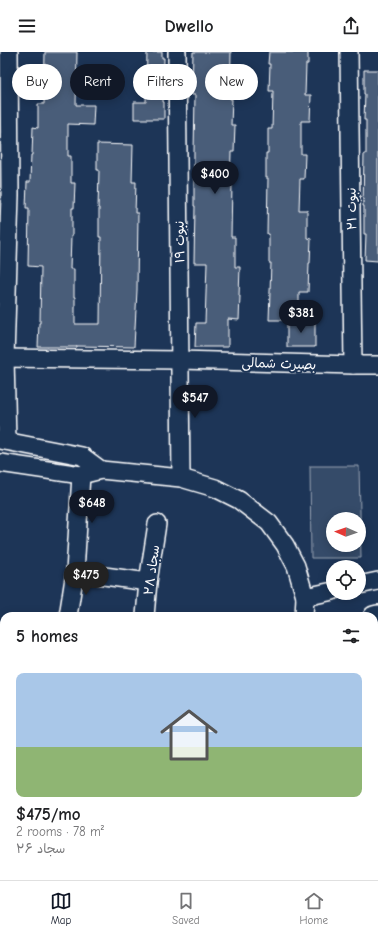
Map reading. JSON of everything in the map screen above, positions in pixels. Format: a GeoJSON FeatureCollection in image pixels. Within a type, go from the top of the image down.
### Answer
{"type":"FeatureCollection","features":[{"type":"Feature","properties":{"kind":"street"},"geometry":{"type":"LineString","coordinates":[[9,52],[10,195],[2,358],[4,440],[82,456],[101,470]]}},
{"type":"Feature","properties":{"kind":"street","name":"نبوت ۱۹"},"geometry":{"type":"LineString","coordinates":[[177,52],[181,478]]}},
{"type":"Feature","properties":{"kind":"street","name":"نبوت ۲۱"},"geometry":{"type":"LineString","coordinates":[[349,52],[353,365]]}},
{"type":"Feature","properties":{"kind":"street","name":"بصیرت شمالی"},"geometry":{"type":"LineString","coordinates":[[2,358],[180,360],[378,365]]}},
{"type":"Feature","properties":{"kind":"street"},"geometry":{"type":"LineString","coordinates":[[0,464],[81,475],[101,470],[181,478],[215,488],[239,500],[269,523],[285,545],[296,566],[305,597],[304,612]]}},
{"type":"Feature","properties":{"kind":"street"},"geometry":{"type":"LineString","coordinates":[[69,612],[75,572],[81,475]]}},
{"type":"Feature","properties":{"kind":"street","name":"سجاد ۲۸"},"geometry":{"type":"LineString","coordinates":[[145,612],[148,582],[157,524]]}},
{"type":"Feature","properties":{"kind":"street"},"geometry":{"type":"LineString","coordinates":[[75,572],[148,582]]}},
{"type":"Feature","properties":{"kind":"street"},"geometry":{"type":"LineString","coordinates":[[366,584],[378,581]]}},
{"type":"Feature","properties":{"kind":"street"},"geometry":{"type":"LineString","coordinates":[[305,597],[326,592]]}},
{"type":"Feature","properties":{"kind":"shaded area"},"geometry":{"type":"Polygon","coordinates":[[[310,466],[359,466],[360,512],[326,512],[326,552],[361,552],[361,558],[311,558],[310,466]]]}},
{"type":"Feature","properties":{"kind":"building"},"geometry":{"type":"Polygon","coordinates":[[[45,52],[77,52],[77,64],[70,64],[70,100],[76,100],[76,105],[94,105],[93,125],[68,124],[68,156],[71,156],[71,183],[75,183],[74,208],[72,208],[70,269],[74,269],[75,324],[100,324],[101,237],[99,237],[99,170],[97,170],[97,144],[133,145],[132,182],[136,182],[135,213],[138,213],[137,290],[134,347],[38,347],[41,267],[28,266],[29,208],[26,208],[27,182],[30,182],[33,127],[38,128],[38,104],[44,104],[44,100],[62,100],[62,64],[45,64],[45,52]]]}},
{"type":"Feature","properties":{"kind":"building"},"geometry":{"type":"Polygon","coordinates":[[[147,52],[162,52],[164,64],[147,64],[147,52]]]}},
{"type":"Feature","properties":{"kind":"building"},"geometry":{"type":"Polygon","coordinates":[[[193,52],[231,52],[231,64],[205,64],[205,100],[232,100],[231,125],[235,125],[234,152],[231,152],[231,237],[235,237],[235,267],[240,267],[240,296],[239,320],[228,319],[228,347],[195,347],[196,323],[205,323],[207,263],[194,263],[194,152],[195,100],[197,100],[197,64],[193,64],[193,52]]]}},
{"type":"Feature","properties":{"kind":"building"},"geometry":{"type":"Polygon","coordinates":[[[269,52],[308,52],[305,95],[311,95],[310,121],[301,121],[301,154],[305,154],[304,179],[300,179],[299,210],[307,210],[307,238],[311,239],[308,292],[299,292],[299,320],[269,320],[271,263],[269,263],[269,234],[267,234],[268,178],[266,178],[266,153],[268,153],[268,129],[272,129],[273,91],[269,91],[269,52]]]}},
{"type":"Feature","properties":{"kind":"building"},"geometry":{"type":"Polygon","coordinates":[[[364,70],[378,70],[378,261],[365,260],[366,234],[364,234],[363,206],[366,120],[364,120],[364,70]]]}},
{"type":"Feature","properties":{"kind":"building"},"geometry":{"type":"Polygon","coordinates":[[[146,100],[163,100],[164,119],[134,119],[134,102],[146,102],[146,100]]]}},
{"type":"Feature","properties":{"kind":"building"},"geometry":{"type":"Polygon","coordinates":[[[287,321],[315,322],[315,347],[287,347],[287,321]]]}}]}
